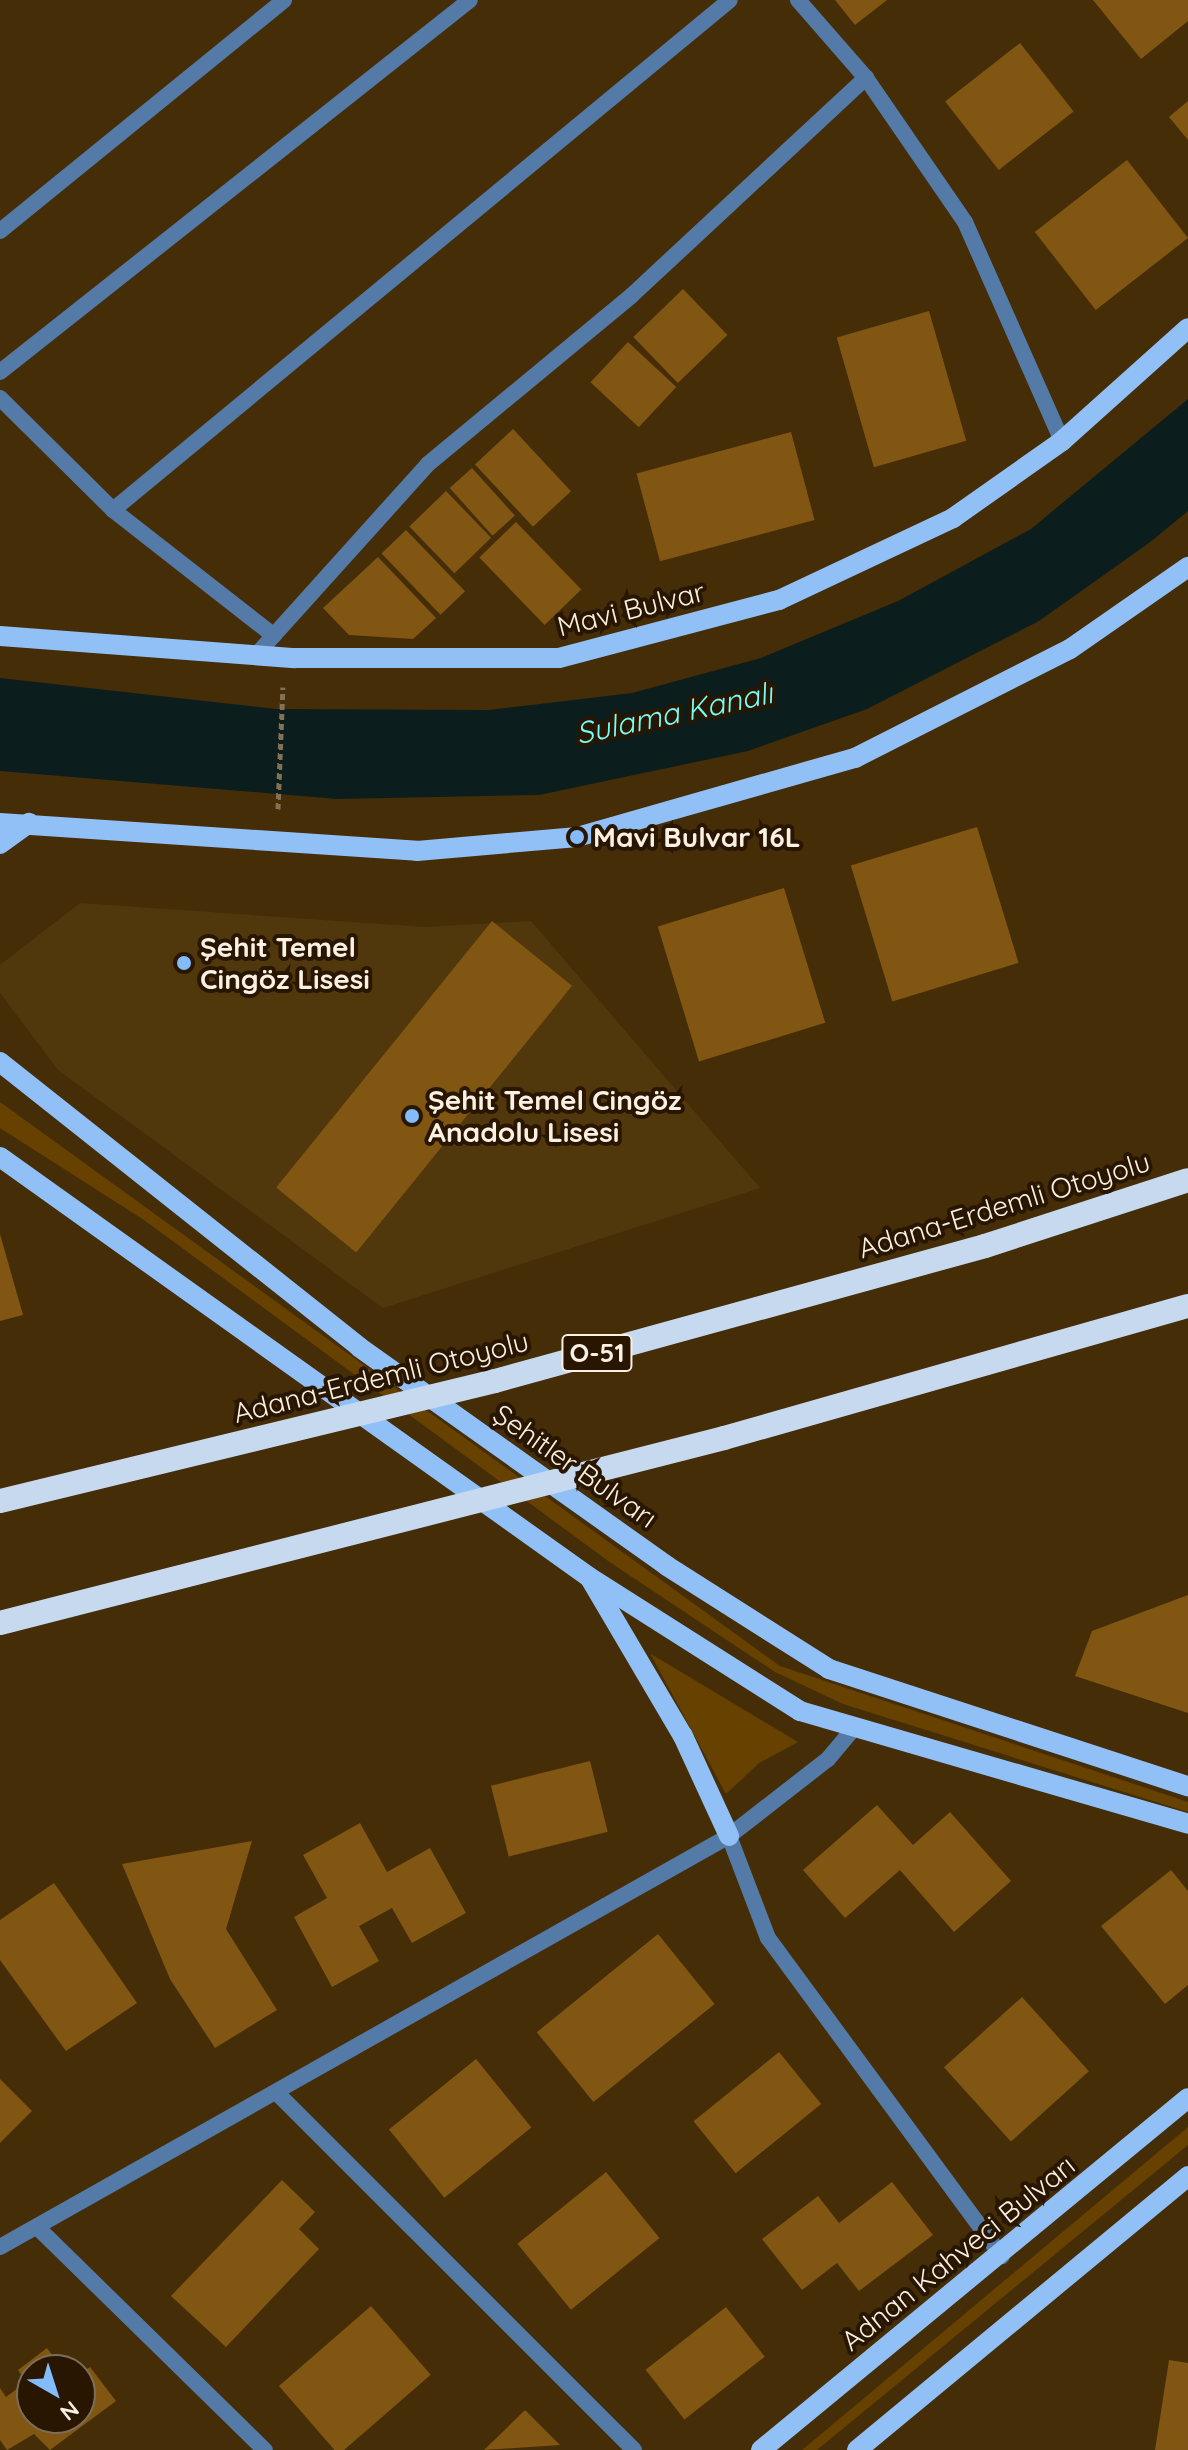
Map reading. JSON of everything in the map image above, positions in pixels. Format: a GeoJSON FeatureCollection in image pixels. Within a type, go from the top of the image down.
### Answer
{"type":"FeatureCollection","features":[{"type":"Feature","properties":{"kind":"highway","name":"Adana-Erdemli Otoyolu"},"geometry":{"type":"LineString","coordinates":[[0,1501],[495,1381],[985,1246],[1188,1180]]}},
{"type":"Feature","properties":{"kind":"highway"},"geometry":{"type":"LineString","coordinates":[[0,1623],[724,1438],[1188,1306]]}},
{"type":"Feature","properties":{"kind":"main road","name":"Mavi Bulvar"},"geometry":{"type":"LineString","coordinates":[[0,636],[257,654],[559,658],[750,608],[953,518],[1062,441],[1188,328]]}},
{"type":"Feature","properties":{"kind":"main road"},"geometry":{"type":"LineString","coordinates":[[0,823],[417,851],[577,837],[855,758],[1070,649],[1188,567]]}},
{"type":"Feature","properties":{"kind":"main road"},"geometry":{"type":"LineString","coordinates":[[0,844],[29,823]]}},
{"type":"Feature","properties":{"kind":"main road","name":"Şehitler Bulvarı"},"geometry":{"type":"LineString","coordinates":[[0,1062],[359,1347],[667,1566],[829,1669],[1188,1786]]}},
{"type":"Feature","properties":{"kind":"main road"},"geometry":{"type":"LineString","coordinates":[[0,1157],[307,1370],[589,1577],[800,1711],[853,1729],[1187,1824]]}},
{"type":"Feature","properties":{"kind":"main road"},"geometry":{"type":"LineString","coordinates":[[589,1577],[683,1736],[729,1836]]}},
{"type":"Feature","properties":{"kind":"main road","name":"Adnan Kahveci Bulvarı"},"geometry":{"type":"LineString","coordinates":[[761,2450],[1002,2256],[1188,2098]]}},
{"type":"Feature","properties":{"kind":"main road"},"geometry":{"type":"LineString","coordinates":[[857,2450],[1184,2182]]}},
{"type":"Feature","properties":{"kind":"street"},"geometry":{"type":"LineString","coordinates":[[0,231],[284,0]]}},
{"type":"Feature","properties":{"kind":"street"},"geometry":{"type":"LineString","coordinates":[[0,372],[470,0]]}},
{"type":"Feature","properties":{"kind":"street"},"geometry":{"type":"LineString","coordinates":[[113,510],[730,0]]}},
{"type":"Feature","properties":{"kind":"street"},"geometry":{"type":"LineString","coordinates":[[798,0],[866,78],[965,222],[1062,441]]}},
{"type":"Feature","properties":{"kind":"street"},"geometry":{"type":"LineString","coordinates":[[257,654],[428,464],[631,296],[866,78]]}},
{"type":"Feature","properties":{"kind":"street"},"geometry":{"type":"LineString","coordinates":[[0,398],[113,510],[274,636]]}},
{"type":"Feature","properties":{"kind":"street"},"geometry":{"type":"LineString","coordinates":[[0,2247],[279,2095],[729,1836],[828,1759],[853,1729]]}},
{"type":"Feature","properties":{"kind":"street"},"geometry":{"type":"LineString","coordinates":[[729,1836],[768,1938],[1002,2256]]}},
{"type":"Feature","properties":{"kind":"street"},"geometry":{"type":"LineString","coordinates":[[279,2095],[634,2450]]}},
{"type":"Feature","properties":{"kind":"street"},"geometry":{"type":"LineString","coordinates":[[37,2227],[265,2450]]}},
{"type":"Feature","properties":{"kind":"path"},"geometry":{"type":"LineString","coordinates":[[278,809],[283,687]]}},
{"type":"Feature","properties":{"kind":"shaded area","name":"Şehit Temel Cingöz Anadolu Lisesi"},"geometry":{"type":"Polygon","coordinates":[[[80,903],[424,927],[531,921],[760,1188],[383,1308],[58,1070],[0,993],[0,965],[80,903]]]}},
{"type":"Feature","properties":{"kind":"shaded area"},"geometry":{"type":"Polygon","coordinates":[[[0,1102],[780,1666],[1188,1802],[1188,1812],[843,1704],[775,1672],[611,1563],[144,1220],[0,1128],[0,1102]]]}},
{"type":"Feature","properties":{"kind":"shaded area"},"geometry":{"type":"Polygon","coordinates":[[[651,1654],[798,1742],[759,1763],[726,1794],[651,1654]]]}},
{"type":"Feature","properties":{"kind":"shaded area"},"geometry":{"type":"Polygon","coordinates":[[[1188,2127],[1188,2145],[817,2450],[802,2450],[1188,2127]]]}},
{"type":"Feature","properties":{"kind":"water","name":"Sulama Kanalı"},"geometry":{"type":"Polygon","coordinates":[[[1188,399],[1188,511],[1149,543],[1039,621],[867,709],[748,751],[539,795],[337,799],[0,771],[0,678],[277,709],[488,710],[632,693],[761,658],[898,601],[1031,529],[1188,399]]]}},
{"type":"Feature","properties":{"kind":"building"},"geometry":{"type":"Polygon","coordinates":[[[835,0],[887,0],[855,25],[835,0]]]}},
{"type":"Feature","properties":{"kind":"building"},"geometry":{"type":"Polygon","coordinates":[[[1093,0],[1188,0],[1188,21],[1141,59],[1093,0]]]}},
{"type":"Feature","properties":{"kind":"building"},"geometry":{"type":"Polygon","coordinates":[[[1020,43],[1074,112],[999,170],[945,101],[1020,43]]]}},
{"type":"Feature","properties":{"kind":"building"},"geometry":{"type":"Polygon","coordinates":[[[1188,101],[1188,140],[1169,117],[1188,101]]]}},
{"type":"Feature","properties":{"kind":"building"},"geometry":{"type":"Polygon","coordinates":[[[1127,160],[1188,238],[1096,310],[1035,232],[1127,160]]]}},
{"type":"Feature","properties":{"kind":"building"},"geometry":{"type":"Polygon","coordinates":[[[683,289],[727,335],[678,383],[633,337],[683,289]]]}},
{"type":"Feature","properties":{"kind":"building"},"geometry":{"type":"Polygon","coordinates":[[[929,311],[966,441],[874,467],[837,337],[929,311]]]}},
{"type":"Feature","properties":{"kind":"building"},"geometry":{"type":"Polygon","coordinates":[[[628,342],[676,387],[639,427],[590,382],[628,342]]]}},
{"type":"Feature","properties":{"kind":"building"},"geometry":{"type":"Polygon","coordinates":[[[513,429],[571,491],[533,527],[475,464],[513,429]]]}},
{"type":"Feature","properties":{"kind":"building"},"geometry":{"type":"Polygon","coordinates":[[[791,432],[815,520],[660,561],[636,473],[791,432]]]}},
{"type":"Feature","properties":{"kind":"building"},"geometry":{"type":"Polygon","coordinates":[[[472,468],[515,516],[493,536],[450,488],[472,468]]]}},
{"type":"Feature","properties":{"kind":"building"},"geometry":{"type":"Polygon","coordinates":[[[446,491],[491,538],[454,573],[409,526],[446,491]]]}},
{"type":"Feature","properties":{"kind":"building"},"geometry":{"type":"Polygon","coordinates":[[[516,522],[581,590],[545,625],[479,557],[516,522]]]}},
{"type":"Feature","properties":{"kind":"building"},"geometry":{"type":"Polygon","coordinates":[[[406,530],[465,591],[441,615],[382,554],[406,530]]]}},
{"type":"Feature","properties":{"kind":"building"},"geometry":{"type":"Polygon","coordinates":[[[378,557],[436,618],[413,639],[349,635],[323,608],[378,557]]]}},
{"type":"Feature","properties":{"kind":"building"},"geometry":{"type":"Polygon","coordinates":[[[977,827],[1019,963],[892,1001],[851,866],[977,827]]]}},
{"type":"Feature","properties":{"kind":"building"},"geometry":{"type":"Polygon","coordinates":[[[784,888],[825,1023],[699,1061],[658,927],[784,888]]]}},
{"type":"Feature","properties":{"kind":"building"},"geometry":{"type":"Polygon","coordinates":[[[492,921],[572,986],[356,1252],[276,1188],[492,921]]]}},
{"type":"Feature","properties":{"kind":"building"},"geometry":{"type":"Polygon","coordinates":[[[0,1234],[23,1315],[0,1321],[0,1234]]]}},
{"type":"Feature","properties":{"kind":"building"},"geometry":{"type":"Polygon","coordinates":[[[1188,1595],[1188,1713],[1075,1676],[1092,1631],[1188,1595]]]}},
{"type":"Feature","properties":{"kind":"building"},"geometry":{"type":"Polygon","coordinates":[[[590,1761],[608,1832],[509,1857],[491,1786],[590,1761]]]}},
{"type":"Feature","properties":{"kind":"building"},"geometry":{"type":"Polygon","coordinates":[[[877,1805],[913,1845],[950,1812],[1011,1881],[954,1932],[900,1870],[845,1918],[803,1870],[877,1805]]]}},
{"type":"Feature","properties":{"kind":"building"},"geometry":{"type":"Polygon","coordinates":[[[360,1823],[387,1872],[430,1848],[466,1913],[412,1943],[392,1908],[359,1926],[379,1961],[332,1987],[294,1917],[327,1898],[303,1855],[360,1823]]]}},
{"type":"Feature","properties":{"kind":"building"},"geometry":{"type":"Polygon","coordinates":[[[252,1841],[226,1929],[277,2010],[215,2048],[170,1979],[122,1864],[252,1841]]]}},
{"type":"Feature","properties":{"kind":"building"},"geometry":{"type":"Polygon","coordinates":[[[1171,1870],[1188,1891],[1188,1985],[1165,2004],[1101,1926],[1171,1870]]]}},
{"type":"Feature","properties":{"kind":"building"},"geometry":{"type":"Polygon","coordinates":[[[54,1883],[137,2003],[66,2051],[0,1960],[0,1920],[54,1883]]]}},
{"type":"Feature","properties":{"kind":"building"},"geometry":{"type":"Polygon","coordinates":[[[658,1934],[715,2004],[593,2102],[537,2032],[658,1934]]]}},
{"type":"Feature","properties":{"kind":"building"},"geometry":{"type":"Polygon","coordinates":[[[1022,1997],[1089,2071],[1011,2142],[944,2067],[1022,1997]]]}},
{"type":"Feature","properties":{"kind":"building"},"geometry":{"type":"Polygon","coordinates":[[[779,2052],[821,2104],[736,2173],[694,2121],[779,2052]]]}},
{"type":"Feature","properties":{"kind":"building"},"geometry":{"type":"Polygon","coordinates":[[[476,2059],[531,2127],[444,2198],[389,2129],[476,2059]]]}},
{"type":"Feature","properties":{"kind":"building"},"geometry":{"type":"Polygon","coordinates":[[[0,2079],[32,2111],[0,2143],[0,2079]]]}},
{"type":"Feature","properties":{"kind":"building"},"geometry":{"type":"Polygon","coordinates":[[[606,2172],[659,2238],[571,2310],[517,2244],[606,2172]]]}},
{"type":"Feature","properties":{"kind":"building"},"geometry":{"type":"Polygon","coordinates":[[[282,2180],[315,2212],[299,2229],[319,2249],[226,2347],[171,2296],[282,2180]]]}},
{"type":"Feature","properties":{"kind":"building"},"geometry":{"type":"Polygon","coordinates":[[[892,2182],[933,2235],[859,2291],[837,2263],[802,2290],[762,2239],[818,2196],[839,2223],[892,2182]]]}},
{"type":"Feature","properties":{"kind":"building"},"geometry":{"type":"Polygon","coordinates":[[[371,2306],[431,2375],[344,2450],[335,2450],[279,2386],[371,2306]]]}},
{"type":"Feature","properties":{"kind":"building"},"geometry":{"type":"Polygon","coordinates":[[[726,2307],[765,2357],[684,2419],[646,2370],[726,2307]]]}},
{"type":"Feature","properties":{"kind":"building"},"geometry":{"type":"Polygon","coordinates":[[[1169,2360],[1188,2363],[1188,2450],[1155,2450],[1169,2360]]]}},
{"type":"Feature","properties":{"kind":"building"},"geometry":{"type":"Polygon","coordinates":[[[96,2375],[116,2401],[96,2416],[96,2375]]]}},
{"type":"Feature","properties":{"kind":"building"},"geometry":{"type":"Polygon","coordinates":[[[0,2388],[6,2397],[16,2390],[16,2434],[34,2434],[7,2450],[0,2440],[0,2388]]]}},
{"type":"Feature","properties":{"kind":"building"},"geometry":{"type":"Polygon","coordinates":[[[525,2410],[560,2445],[484,2450],[525,2410]]]}},
{"type":"Feature","properties":{"kind":"building"},"geometry":{"type":"Polygon","coordinates":[[[34,2434],[72,2434],[50,2450],[34,2434]]]}},
{"type":"Feature","properties":{"kind":"place","name":"Mavi Bulvar 16L"},"geometry":{"type":"Point","coordinates":[577,837]}},
{"type":"Feature","properties":{"kind":"place","name":"Şehit Temel Cingöz Lisesi"},"geometry":{"type":"Point","coordinates":[184,963]}},
{"type":"Feature","properties":{"kind":"place","name":"Şehit Temel Cingöz Anadolu Lisesi"},"geometry":{"type":"Point","coordinates":[412,1116]}}]}
